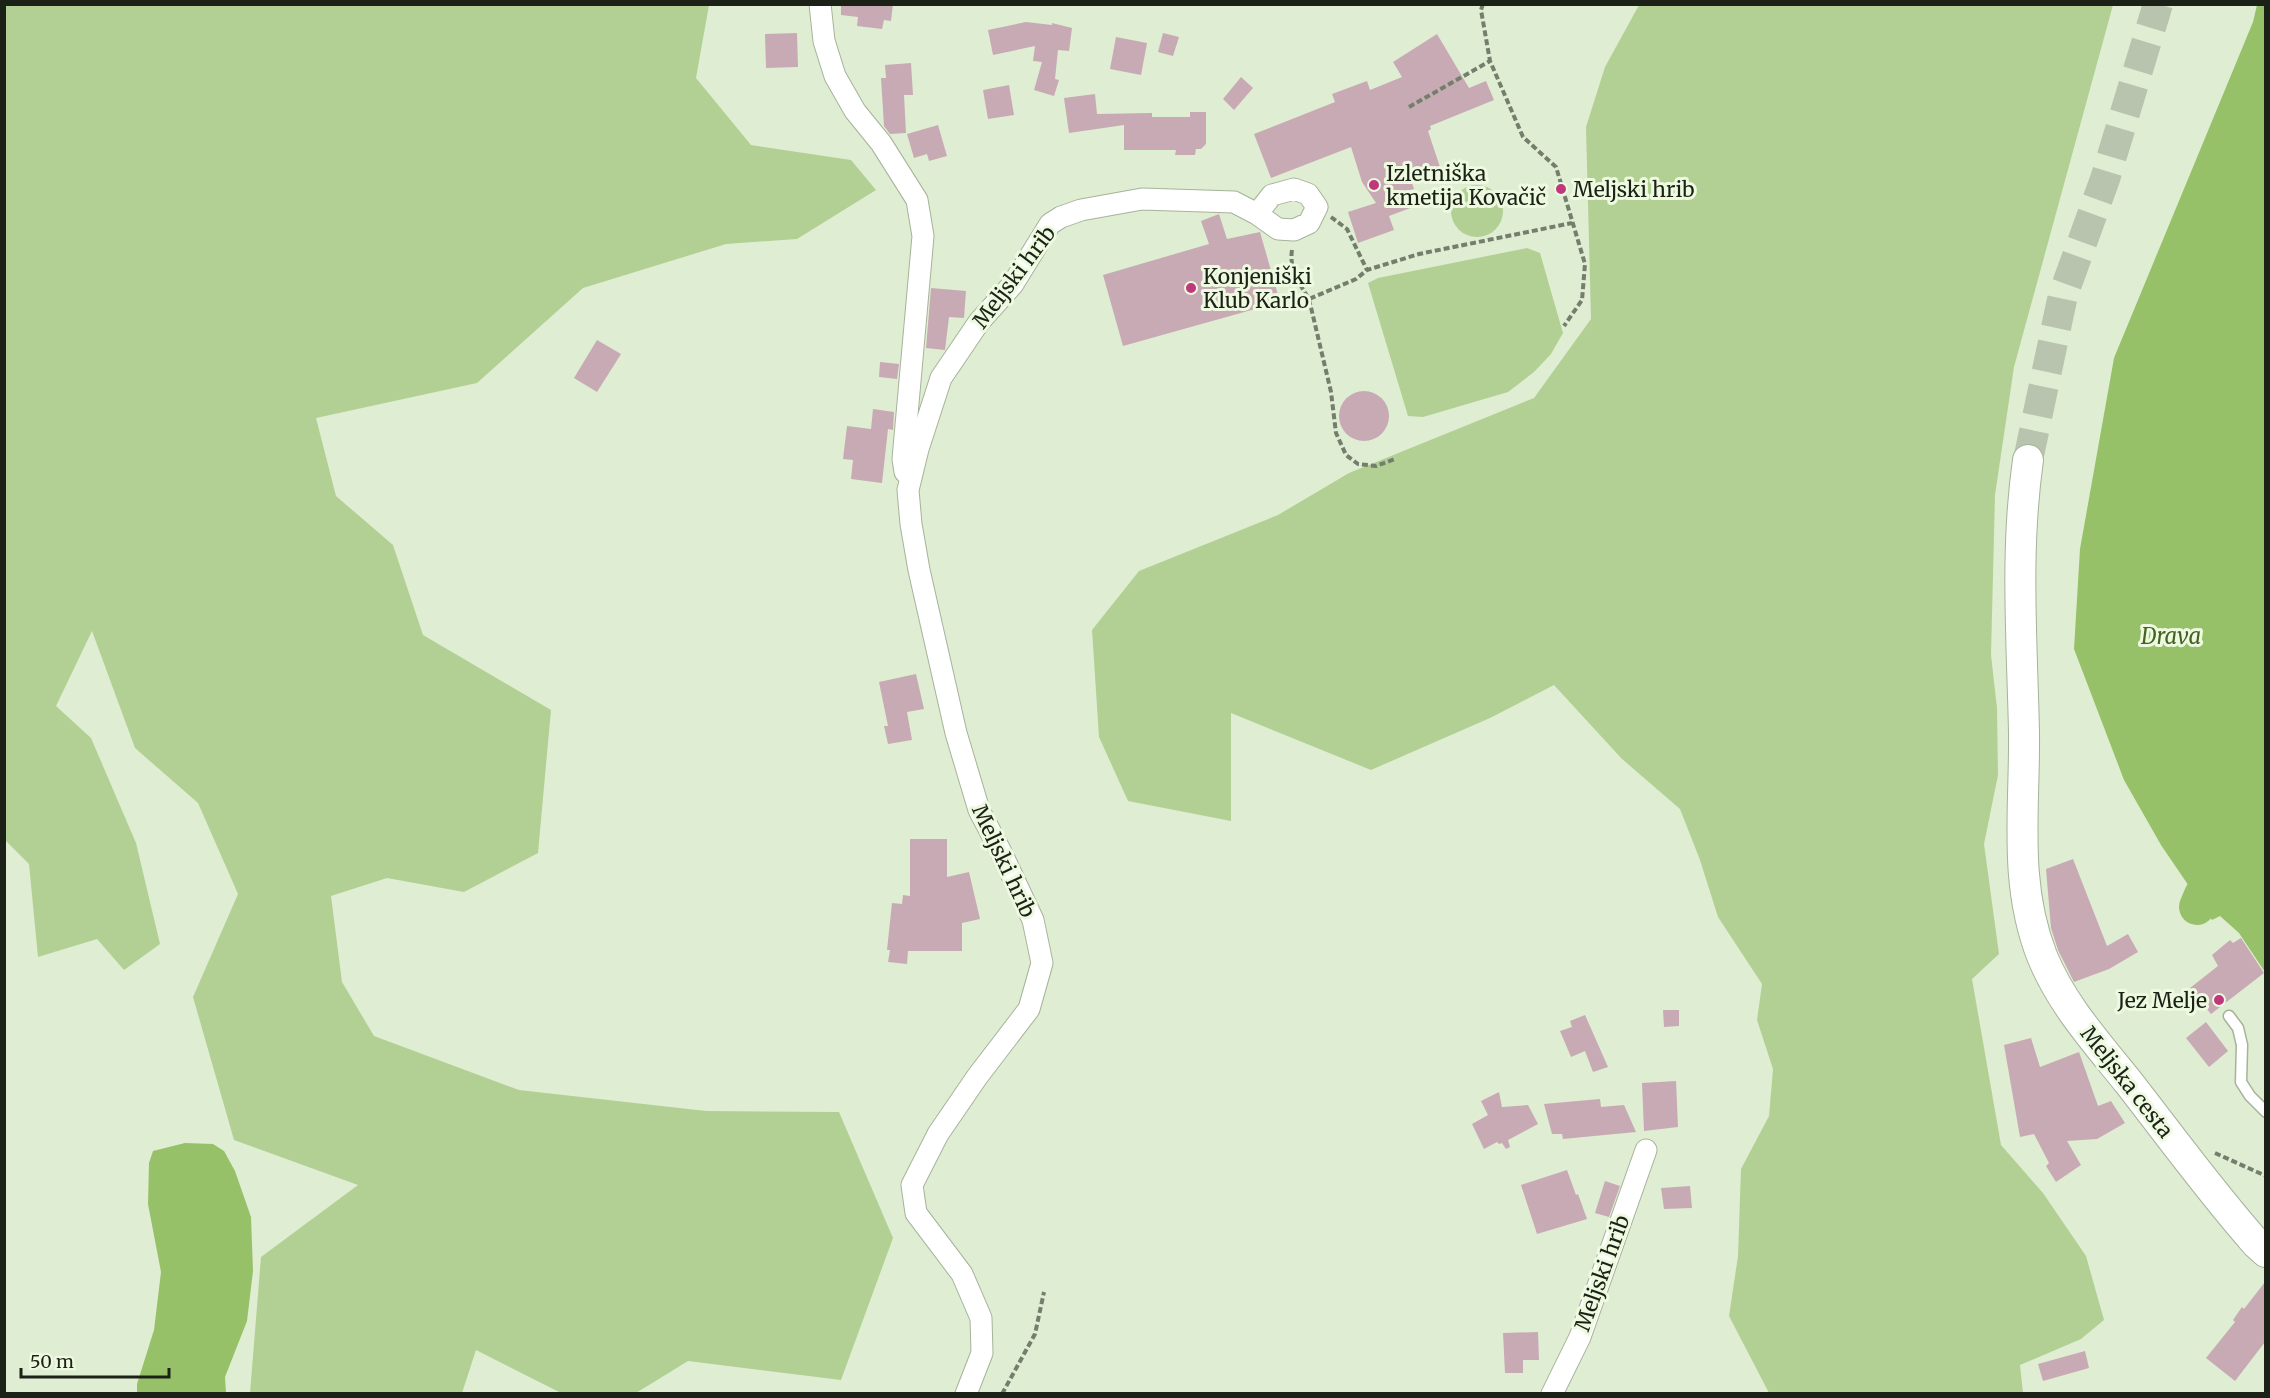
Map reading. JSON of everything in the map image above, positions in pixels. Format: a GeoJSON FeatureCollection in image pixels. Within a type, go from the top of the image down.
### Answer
{"type":"FeatureCollection","features":[{"type":"Feature","properties":{"kind":"street","name":"Meljski hrib"},"geometry":{"type":"LineString","coordinates":[[820,4],[824,41],[835,76],[855,111],[881,143],[917,200],[923,236],[903,459],[910,524],[963,755],[979,810],[1033,920],[1042,963],[1029,1009],[976,1077],[938,1134],[912,1185],[916,1213],[962,1274],[981,1318],[982,1353],[966,1394]]}},
{"type":"Feature","properties":{"kind":"street"},"geometry":{"type":"LineString","coordinates":[[1257,214],[1272,195],[1294,189],[1308,194],[1317,207],[1309,223],[1294,230]]}},
{"type":"Feature","properties":{"kind":"street","name":"Meljski hrib"},"geometry":{"type":"LineString","coordinates":[[908,490],[941,378],[979,322],[1013,284],[1050,224],[1061,217],[1082,210],[1143,199],[1234,202],[1257,214],[1278,229],[1294,230]]}},
{"type":"Feature","properties":{"kind":"street","name":"Meljska cesta"},"geometry":{"type":"LineString","coordinates":[[2028,460],[2022,502],[2019,552],[2025,788],[2022,843],[2024,892],[2032,924],[2043,957],[2060,992],[2081,1024],[2202,1180],[2265,1252]]}},
{"type":"Feature","properties":{"kind":"street","name":"Meljski hrib"},"geometry":{"type":"LineString","coordinates":[[1552,1394],[1580,1338],[1646,1150]]}},
{"type":"Feature","properties":{"kind":"lane"},"geometry":{"type":"LineString","coordinates":[[2229,1016],[2238,1028],[2242,1045],[2241,1082],[2265,1112]]}},
{"type":"Feature","properties":{"kind":"path"},"geometry":{"type":"LineString","coordinates":[[1483,4],[1481,10],[1490,61],[1523,137],[1556,167],[1585,264],[1582,300],[1564,326]]}},
{"type":"Feature","properties":{"kind":"path"},"geometry":{"type":"LineString","coordinates":[[1409,107],[1490,61]]}},
{"type":"Feature","properties":{"kind":"path"},"geometry":{"type":"LineString","coordinates":[[1317,207],[1347,229],[1367,270]]}},
{"type":"Feature","properties":{"kind":"path"},"geometry":{"type":"LineString","coordinates":[[1309,299],[1356,279],[1367,270],[1419,254],[1572,223]]}},
{"type":"Feature","properties":{"kind":"path"},"geometry":{"type":"LineString","coordinates":[[1294,230],[1291,258],[1295,276],[1309,299],[1330,392],[1335,433],[1346,455],[1358,464],[1376,466],[1395,459]]}},
{"type":"Feature","properties":{"kind":"path"},"geometry":{"type":"LineString","coordinates":[[1002,1394],[1035,1334],[1044,1292]]}},
{"type":"Feature","properties":{"kind":"shaded area"},"geometry":{"type":"Polygon","coordinates":[[[4,5],[709,5],[696,78],[751,145],[851,160],[876,190],[797,239],[726,244],[583,288],[477,383],[316,418],[336,496],[393,545],[423,635],[551,710],[538,853],[464,892],[387,878],[331,896],[342,982],[374,1036],[519,1090],[706,1111],[839,1112],[893,1238],[841,1380],[688,1361],[636,1393],[561,1393],[476,1350],[462,1393],[250,1393],[261,1257],[358,1185],[234,1140],[193,997],[238,894],[198,803],[135,748],[92,631],[56,706],[91,738],[136,843],[160,944],[124,970],[97,939],[38,957],[29,864],[5,840],[4,5]]]}},
{"type":"Feature","properties":{"kind":"shaded area"},"geometry":{"type":"Polygon","coordinates":[[[1639,5],[2113,5],[2014,367],[1995,495],[1991,655],[1997,708],[1998,775],[1984,844],[1999,954],[1972,979],[2001,1145],[2043,1193],[2086,1256],[2104,1320],[2081,1339],[2020,1365],[2023,1393],[1769,1393],[1729,1316],[1738,1256],[1741,1169],[1769,1116],[1773,1069],[1757,1020],[1762,984],[1718,917],[1700,860],[1680,809],[1622,759],[1554,685],[1490,718],[1371,770],[1231,713],[1231,821],[1128,801],[1099,737],[1092,630],[1139,571],[1278,515],[1349,473],[1534,398],[1591,319],[1586,127],[1605,67],[1639,5]]]}},
{"type":"Feature","properties":{"kind":"shaded area"},"geometry":{"type":"Polygon","coordinates":[[[1472,185],[1482,185],[1496,192],[1503,211],[1496,230],[1482,237],[1472,237],[1462,233],[1455,226],[1451,216],[1451,206],[1455,196],[1462,189],[1472,185]]]}},
{"type":"Feature","properties":{"kind":"shaded area"},"geometry":{"type":"Polygon","coordinates":[[[1527,248],[1540,253],[1563,333],[1551,354],[1534,372],[1508,392],[1423,417],[1408,416],[1368,283],[1378,278],[1527,248]]]}},
{"type":"Feature","properties":{"kind":"water","name":"Drava"},"geometry":{"type":"Polygon","coordinates":[[[2257,5],[2266,5],[2265,972],[2239,933],[2220,916],[2212,920],[2161,845],[2124,780],[2074,649],[2080,549],[2114,358],[2253,22],[2257,5]]]}},
{"type":"Feature","properties":{"kind":"water"},"geometry":{"type":"Polygon","coordinates":[[[185,1143],[213,1144],[224,1151],[235,1171],[251,1217],[253,1271],[247,1321],[225,1377],[226,1393],[137,1393],[137,1384],[154,1330],[161,1272],[148,1204],[149,1163],[153,1151],[185,1143]]]}},
{"type":"Feature","properties":{"kind":"building"},"geometry":{"type":"Polygon","coordinates":[[[841,4],[893,4],[891,21],[884,20],[882,29],[857,26],[858,17],[841,15],[841,4]]]}},
{"type":"Feature","properties":{"kind":"building"},"geometry":{"type":"Polygon","coordinates":[[[1026,22],[1052,25],[1052,23],[1072,28],[1069,51],[1058,50],[1055,79],[1059,80],[1054,96],[1034,90],[1042,62],[1033,61],[1035,46],[993,55],[988,30],[1026,22]]]}},
{"type":"Feature","properties":{"kind":"building"},"geometry":{"type":"Polygon","coordinates":[[[797,33],[798,67],[766,68],[765,34],[797,33]]]}},
{"type":"Feature","properties":{"kind":"building"},"geometry":{"type":"Polygon","coordinates":[[[1163,33],[1179,37],[1173,56],[1158,52],[1163,33]]]}},
{"type":"Feature","properties":{"kind":"building"},"geometry":{"type":"Polygon","coordinates":[[[1437,34],[1469,88],[1486,81],[1494,100],[1430,126],[1431,129],[1428,131],[1440,167],[1410,177],[1414,189],[1407,191],[1413,207],[1389,216],[1394,230],[1358,243],[1348,212],[1376,203],[1362,182],[1351,147],[1271,178],[1254,134],[1335,102],[1332,94],[1367,81],[1370,90],[1402,77],[1393,62],[1437,34]]]}},
{"type":"Feature","properties":{"kind":"building"},"geometry":{"type":"Polygon","coordinates":[[[1116,37],[1147,43],[1141,75],[1110,69],[1116,37]]]}},
{"type":"Feature","properties":{"kind":"building"},"geometry":{"type":"Polygon","coordinates":[[[911,63],[913,95],[904,95],[906,133],[890,134],[884,126],[881,78],[886,78],[885,65],[911,63]]]}},
{"type":"Feature","properties":{"kind":"building"},"geometry":{"type":"Polygon","coordinates":[[[1241,77],[1253,88],[1234,110],[1223,99],[1241,77]]]}},
{"type":"Feature","properties":{"kind":"building"},"geometry":{"type":"Polygon","coordinates":[[[1009,85],[1014,115],[988,119],[983,90],[1009,85]]]}},
{"type":"Feature","properties":{"kind":"building"},"geometry":{"type":"Polygon","coordinates":[[[1095,94],[1097,114],[1152,113],[1152,117],[1190,117],[1190,112],[1206,112],[1206,144],[1201,149],[1196,149],[1195,155],[1175,155],[1176,150],[1124,150],[1124,125],[1069,133],[1064,98],[1095,94]]]}},
{"type":"Feature","properties":{"kind":"building"},"geometry":{"type":"Polygon","coordinates":[[[938,125],[947,156],[929,161],[927,154],[914,158],[907,134],[938,125]]]}},
{"type":"Feature","properties":{"kind":"building","name":"Konjeniški Klub Karlo"},"geometry":{"type":"Polygon","coordinates":[[[1219,214],[1227,239],[1260,232],[1280,302],[1123,346],[1103,275],[1209,244],[1201,221],[1219,214]]]}},
{"type":"Feature","properties":{"kind":"building"},"geometry":{"type":"Polygon","coordinates":[[[931,288],[966,291],[964,318],[949,317],[945,350],[926,348],[931,288]]]}},
{"type":"Feature","properties":{"kind":"building"},"geometry":{"type":"Polygon","coordinates":[[[597,340],[621,354],[597,392],[574,378],[597,340]]]}},
{"type":"Feature","properties":{"kind":"building"},"geometry":{"type":"Polygon","coordinates":[[[880,362],[899,364],[897,379],[879,377],[880,362]]]}},
{"type":"Feature","properties":{"kind":"building"},"geometry":{"type":"Polygon","coordinates":[[[1359,391],[1369,391],[1382,398],[1389,411],[1389,421],[1382,434],[1369,441],[1359,441],[1350,437],[1343,430],[1339,421],[1339,411],[1343,402],[1350,395],[1359,391]]]}},
{"type":"Feature","properties":{"kind":"building"},"geometry":{"type":"Polygon","coordinates":[[[873,409],[894,412],[893,430],[888,429],[882,483],[851,479],[853,460],[843,459],[847,426],[871,429],[873,409]]]}},
{"type":"Feature","properties":{"kind":"building"},"geometry":{"type":"Polygon","coordinates":[[[916,674],[924,709],[907,712],[912,740],[888,744],[884,726],[888,726],[879,682],[916,674]]]}},
{"type":"Feature","properties":{"kind":"building"},"geometry":{"type":"Polygon","coordinates":[[[910,839],[947,839],[947,877],[969,872],[980,919],[962,923],[962,951],[908,951],[907,964],[888,962],[890,950],[887,950],[892,903],[902,904],[903,895],[910,896],[910,839]]]}},
{"type":"Feature","properties":{"kind":"building"},"geometry":{"type":"Polygon","coordinates":[[[2073,859],[2107,946],[2128,934],[2138,952],[2109,969],[2074,982],[2058,950],[2051,928],[2046,869],[2073,859]]]}},
{"type":"Feature","properties":{"kind":"building"},"geometry":{"type":"Polygon","coordinates":[[[2241,938],[2264,973],[2211,1014],[2190,988],[2218,966],[2212,955],[2230,940],[2233,943],[2241,938]]]}},
{"type":"Feature","properties":{"kind":"building"},"geometry":{"type":"Polygon","coordinates":[[[1663,1010],[1679,1010],[1679,1026],[1664,1027],[1663,1010]]]}},
{"type":"Feature","properties":{"kind":"building"},"geometry":{"type":"Polygon","coordinates":[[[1585,1015],[1608,1067],[1593,1072],[1585,1051],[1571,1057],[1560,1031],[1572,1027],[1570,1021],[1585,1015]]]}},
{"type":"Feature","properties":{"kind":"building"},"geometry":{"type":"Polygon","coordinates":[[[2206,1022],[2228,1051],[2209,1067],[2186,1038],[2206,1022]]]}},
{"type":"Feature","properties":{"kind":"building"},"geometry":{"type":"Polygon","coordinates":[[[2031,1038],[2040,1067],[2079,1052],[2098,1106],[2111,1101],[2125,1123],[2097,1139],[2067,1141],[2081,1165],[2056,1182],[2046,1166],[2049,1163],[2034,1134],[2020,1137],[2004,1045],[2031,1038]]]}},
{"type":"Feature","properties":{"kind":"building"},"geometry":{"type":"Polygon","coordinates":[[[1676,1081],[1678,1127],[1644,1131],[1642,1083],[1676,1081]]]}},
{"type":"Feature","properties":{"kind":"building"},"geometry":{"type":"Polygon","coordinates":[[[1499,1092],[1502,1107],[1528,1105],[1538,1124],[1508,1140],[1510,1147],[1506,1149],[1502,1143],[1497,1142],[1484,1149],[1472,1124],[1488,1115],[1481,1101],[1499,1092]]]}},
{"type":"Feature","properties":{"kind":"building"},"geometry":{"type":"Polygon","coordinates":[[[1600,1099],[1601,1107],[1624,1105],[1636,1132],[1563,1139],[1562,1134],[1552,1134],[1544,1104],[1600,1099]]]}},
{"type":"Feature","properties":{"kind":"building"},"geometry":{"type":"Polygon","coordinates":[[[1567,1170],[1587,1219],[1537,1234],[1521,1185],[1567,1170]]]}},
{"type":"Feature","properties":{"kind":"building"},"geometry":{"type":"Polygon","coordinates":[[[1605,1181],[1620,1186],[1609,1217],[1595,1213],[1605,1181]]]}},
{"type":"Feature","properties":{"kind":"building"},"geometry":{"type":"Polygon","coordinates":[[[1690,1186],[1692,1208],[1664,1209],[1661,1188],[1690,1186]]]}},
{"type":"Feature","properties":{"kind":"building"},"geometry":{"type":"Polygon","coordinates":[[[2265,1282],[2265,1342],[2235,1381],[2206,1358],[2235,1322],[2233,1320],[2242,1307],[2244,1309],[2265,1282]]]}},
{"type":"Feature","properties":{"kind":"building"},"geometry":{"type":"Polygon","coordinates":[[[1538,1332],[1539,1360],[1523,1360],[1523,1373],[1505,1373],[1503,1333],[1538,1332]]]}},
{"type":"Feature","properties":{"kind":"building"},"geometry":{"type":"Polygon","coordinates":[[[2085,1351],[2089,1368],[2043,1381],[2038,1364],[2085,1351]]]}},
{"type":"Feature","properties":{"kind":"waterway","name":"Drava"},"geometry":{"type":"LineString","coordinates":[[2197,907],[2202,895],[2266,800]]}},
{"type":"Feature","properties":{"kind":"tunnel"},"geometry":{"type":"LineString","coordinates":[[2028,460],[2063,295],[2105,179],[2158,4]]}},
{"type":"Feature","properties":{"kind":"place","name":"Izletniška kmetija Kovačič"},"geometry":{"type":"Point","coordinates":[1374,185]}},
{"type":"Feature","properties":{"kind":"place","name":"Meljski hrib"},"geometry":{"type":"Point","coordinates":[1561,189]}},
{"type":"Feature","properties":{"kind":"place","name":"Konjeniški Klub Karlo"},"geometry":{"type":"Point","coordinates":[1191,288]}},
{"type":"Feature","properties":{"kind":"place","name":"Jez Melje"},"geometry":{"type":"Point","coordinates":[2219,1000]}}]}
